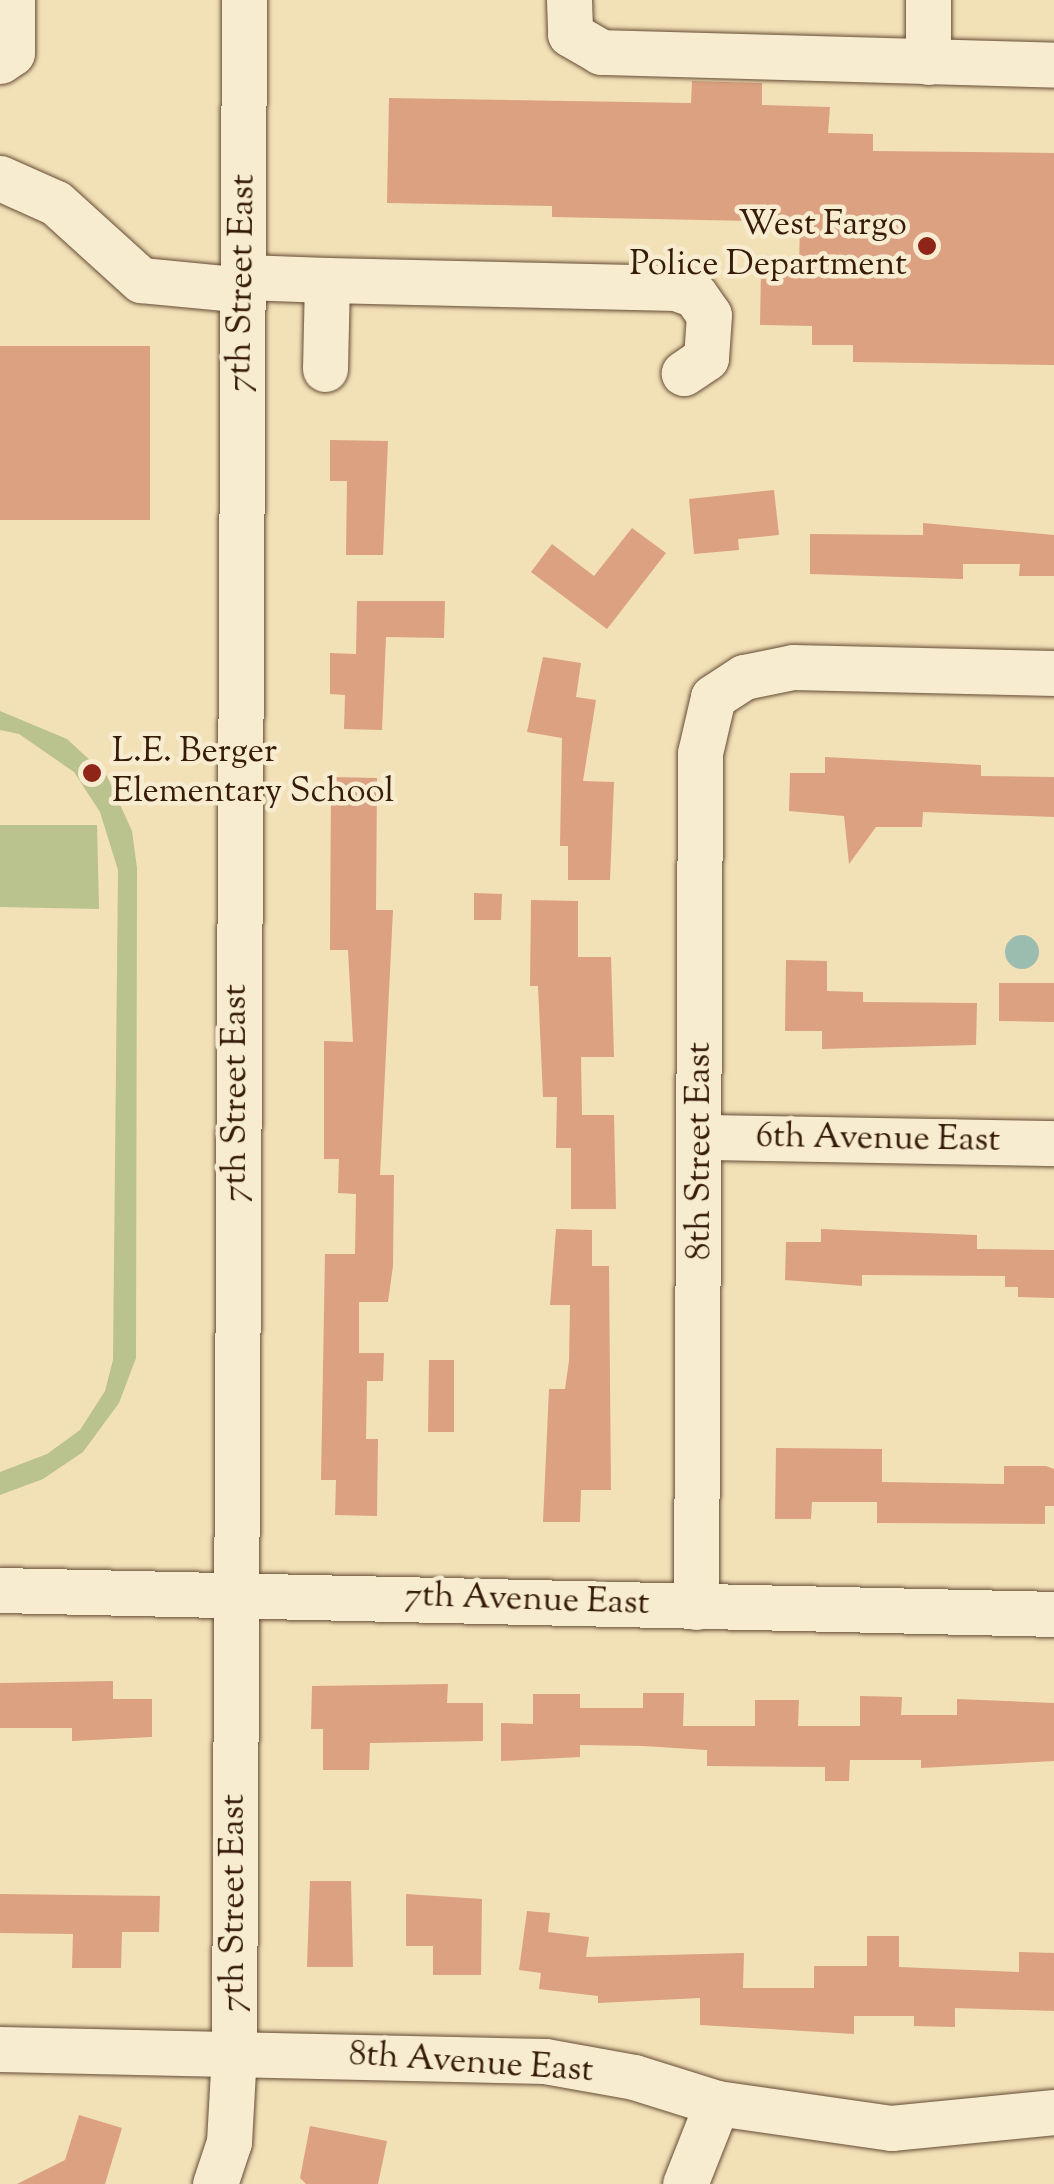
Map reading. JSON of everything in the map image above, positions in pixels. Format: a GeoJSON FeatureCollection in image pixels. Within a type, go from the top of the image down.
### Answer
{"type":"FeatureCollection","features":[{"type":"Feature","properties":{"kind":"street"},"geometry":{"type":"LineString","coordinates":[[0,61],[12,53],[12,0]]}},
{"type":"Feature","properties":{"kind":"street","name":"7th Street East"},"geometry":{"type":"LineString","coordinates":[[215,2184],[229,2142],[234,2053],[244,0]]}},
{"type":"Feature","properties":{"kind":"street"},"geometry":{"type":"LineString","coordinates":[[569,0],[570,34],[600,52],[1054,65]]}},
{"type":"Feature","properties":{"kind":"street"},"geometry":{"type":"LineString","coordinates":[[928,0],[928,62]]}},
{"type":"Feature","properties":{"kind":"street"},"geometry":{"type":"LineString","coordinates":[[0,178],[56,203],[141,280],[676,288],[695,294],[709,315],[706,358],[684,374]]}},
{"type":"Feature","properties":{"kind":"street"},"geometry":{"type":"LineString","coordinates":[[325,369],[328,280]]}},
{"type":"Feature","properties":{"kind":"street","name":"8th Street East"},"geometry":{"type":"LineString","coordinates":[[696,1608],[702,1138],[700,752],[714,697],[744,677],[793,667],[1054,674]]}},
{"type":"Feature","properties":{"kind":"street","name":"6th Avenue East"},"geometry":{"type":"LineString","coordinates":[[702,1138],[1054,1144]]}},
{"type":"Feature","properties":{"kind":"street","name":"7th Avenue East"},"geometry":{"type":"LineString","coordinates":[[0,1590],[237,1592],[696,1608],[1054,1614]]}},
{"type":"Feature","properties":{"kind":"street","name":"8th Avenue East"},"geometry":{"type":"LineString","coordinates":[[0,2050],[545,2061],[634,2077],[717,2103],[891,2128],[1054,2112]]}},
{"type":"Feature","properties":{"kind":"street"},"geometry":{"type":"LineString","coordinates":[[685,2184],[717,2103]]}},
{"type":"Feature","properties":{"kind":"green space"},"geometry":{"type":"Polygon","coordinates":[[[0,711],[67,739],[107,776],[132,831],[137,868],[136,1358],[119,1403],[83,1452],[43,1479],[0,1495],[0,1472],[47,1454],[80,1430],[105,1391],[113,1360],[118,870],[100,812],[74,772],[19,734],[0,730],[0,711]]]}},
{"type":"Feature","properties":{"kind":"green space"},"geometry":{"type":"Polygon","coordinates":[[[0,825],[97,825],[99,909],[0,907],[0,825]]]}},
{"type":"Feature","properties":{"kind":"shaded area"},"geometry":{"type":"Polygon","coordinates":[[[1022,935],[1034,940],[1039,952],[1034,964],[1022,969],[1010,964],[1005,952],[1010,940],[1022,935]]]}},
{"type":"Feature","properties":{"kind":"building"},"geometry":{"type":"Polygon","coordinates":[[[692,81],[762,83],[762,105],[830,107],[828,133],[873,134],[873,151],[1054,153],[1054,365],[853,362],[853,345],[812,345],[812,326],[760,325],[761,271],[799,271],[800,222],[552,217],[552,206],[387,203],[389,98],[691,103],[692,81]]]}},
{"type":"Feature","properties":{"kind":"building"},"geometry":{"type":"Polygon","coordinates":[[[0,346],[150,346],[150,520],[0,520],[0,346]]]}},
{"type":"Feature","properties":{"kind":"building"},"geometry":{"type":"Polygon","coordinates":[[[330,440],[388,441],[383,555],[346,555],[347,481],[330,481],[330,440]]]}},
{"type":"Feature","properties":{"kind":"building"},"geometry":{"type":"Polygon","coordinates":[[[774,490],[779,535],[738,539],[739,550],[694,554],[689,499],[774,490]]]}},
{"type":"Feature","properties":{"kind":"building"},"geometry":{"type":"Polygon","coordinates":[[[923,523],[1054,535],[1054,576],[1019,576],[1020,564],[963,564],[963,579],[810,574],[810,534],[923,535],[923,523]]]}},
{"type":"Feature","properties":{"kind":"building"},"geometry":{"type":"Polygon","coordinates":[[[632,528],[666,553],[607,629],[531,572],[552,544],[594,576],[632,528]]]}},
{"type":"Feature","properties":{"kind":"building"},"geometry":{"type":"Polygon","coordinates":[[[357,601],[445,601],[444,638],[386,637],[382,730],[344,729],[345,695],[330,694],[330,653],[356,654],[357,601]]]}},
{"type":"Feature","properties":{"kind":"building"},"geometry":{"type":"Polygon","coordinates":[[[543,657],[581,663],[576,697],[596,700],[583,781],[614,782],[610,880],[568,880],[568,846],[560,846],[562,738],[527,732],[543,657]]]}},
{"type":"Feature","properties":{"kind":"building"},"geometry":{"type":"Polygon","coordinates":[[[825,757],[981,765],[981,776],[1054,777],[1054,817],[923,812],[922,827],[876,827],[849,864],[844,816],[789,811],[790,773],[825,773],[825,757]]]}},
{"type":"Feature","properties":{"kind":"building"},"geometry":{"type":"Polygon","coordinates":[[[331,777],[377,778],[376,910],[393,910],[380,1175],[394,1175],[393,1266],[388,1302],[359,1302],[359,1353],[384,1353],[383,1381],[367,1381],[366,1439],[378,1439],[377,1516],[335,1515],[336,1480],[321,1480],[325,1254],[355,1254],[356,1194],[338,1193],[339,1159],[324,1159],[324,1041],[353,1042],[348,950],[330,950],[331,777]]]}},
{"type":"Feature","properties":{"kind":"building"},"geometry":{"type":"Polygon","coordinates":[[[474,893],[502,894],[501,920],[474,920],[474,893]]]}},
{"type":"Feature","properties":{"kind":"building"},"geometry":{"type":"Polygon","coordinates":[[[531,900],[578,901],[578,957],[611,957],[614,1057],[581,1057],[582,1115],[614,1115],[616,1209],[571,1209],[571,1148],[556,1148],[557,1097],[543,1097],[538,986],[530,986],[531,900]]]}},
{"type":"Feature","properties":{"kind":"building"},"geometry":{"type":"Polygon","coordinates":[[[786,960],[827,961],[827,991],[863,992],[863,1002],[977,1003],[976,1045],[822,1049],[822,1031],[785,1031],[786,960]]]}},
{"type":"Feature","properties":{"kind":"building"},"geometry":{"type":"Polygon","coordinates":[[[999,983],[1054,983],[1054,1022],[999,1021],[999,983]]]}},
{"type":"Feature","properties":{"kind":"building"},"geometry":{"type":"Polygon","coordinates":[[[556,1229],[592,1230],[592,1266],[609,1266],[611,1490],[581,1490],[580,1522],[543,1522],[549,1389],[565,1389],[569,1361],[570,1305],[550,1305],[556,1229]]]}},
{"type":"Feature","properties":{"kind":"building"},"geometry":{"type":"Polygon","coordinates":[[[821,1229],[977,1235],[977,1249],[1054,1250],[1054,1298],[1018,1297],[1018,1287],[1005,1287],[1005,1276],[862,1275],[862,1286],[785,1280],[786,1242],[821,1242],[821,1229]]]}},
{"type":"Feature","properties":{"kind":"building"},"geometry":{"type":"Polygon","coordinates":[[[429,1360],[454,1360],[454,1432],[428,1432],[429,1360]]]}},
{"type":"Feature","properties":{"kind":"building"},"geometry":{"type":"Polygon","coordinates":[[[776,1448],[882,1449],[882,1482],[1004,1484],[1004,1466],[1046,1466],[1054,1469],[1054,1506],[1045,1506],[1045,1524],[877,1523],[877,1502],[812,1502],[811,1519],[775,1519],[776,1448]]]}},
{"type":"Feature","properties":{"kind":"building"},"geometry":{"type":"Polygon","coordinates":[[[113,1681],[113,1699],[152,1699],[152,1737],[72,1741],[72,1728],[0,1728],[0,1683],[113,1681]]]}},
{"type":"Feature","properties":{"kind":"building"},"geometry":{"type":"Polygon","coordinates":[[[448,1684],[447,1703],[483,1703],[483,1741],[370,1743],[369,1770],[323,1770],[323,1729],[311,1729],[312,1686],[448,1684]]]}},
{"type":"Feature","properties":{"kind":"building"},"geometry":{"type":"Polygon","coordinates":[[[643,1693],[684,1693],[683,1726],[755,1726],[755,1700],[799,1700],[798,1726],[860,1726],[860,1696],[902,1697],[901,1715],[957,1715],[957,1699],[1054,1703],[1054,1761],[921,1768],[921,1760],[850,1760],[849,1781],[825,1781],[825,1767],[707,1766],[707,1750],[643,1746],[580,1745],[580,1757],[501,1761],[501,1723],[533,1724],[533,1694],[580,1694],[580,1708],[643,1708],[643,1693]]]}},
{"type":"Feature","properties":{"kind":"building"},"geometry":{"type":"Polygon","coordinates":[[[310,1881],[351,1881],[353,1967],[307,1967],[310,1881]]]}},
{"type":"Feature","properties":{"kind":"building"},"geometry":{"type":"Polygon","coordinates":[[[0,1894],[160,1896],[159,1932],[122,1932],[121,1968],[72,1968],[73,1934],[0,1933],[0,1894]]]}},
{"type":"Feature","properties":{"kind":"building"},"geometry":{"type":"Polygon","coordinates":[[[406,1894],[482,1899],[481,1975],[433,1975],[433,1946],[406,1946],[406,1894]]]}},
{"type":"Feature","properties":{"kind":"building"},"geometry":{"type":"Polygon","coordinates":[[[527,1911],[550,1913],[548,1932],[589,1937],[586,1957],[744,1953],[743,1988],[814,1988],[814,1966],[867,1966],[867,1936],[899,1936],[899,1967],[1019,1972],[1019,1952],[1054,1953],[1054,2011],[955,2008],[955,2027],[914,2026],[914,2016],[854,2016],[854,2034],[700,2025],[700,1998],[598,2003],[598,1996],[539,1989],[541,1973],[519,1970],[527,1911]]]}},
{"type":"Feature","properties":{"kind":"building"},"geometry":{"type":"Polygon","coordinates":[[[79,2115],[122,2128],[105,2184],[17,2184],[65,2160],[79,2115]]]}},
{"type":"Feature","properties":{"kind":"building"},"geometry":{"type":"Polygon","coordinates":[[[310,2126],[387,2141],[378,2184],[306,2184],[300,2178],[310,2126]]]}},
{"type":"Feature","properties":{"kind":"place","name":"West Fargo Police Department"},"geometry":{"type":"Point","coordinates":[927,246]}},
{"type":"Feature","properties":{"kind":"place","name":"L.E. Berger Elementary School"},"geometry":{"type":"Point","coordinates":[92,773]}}]}
